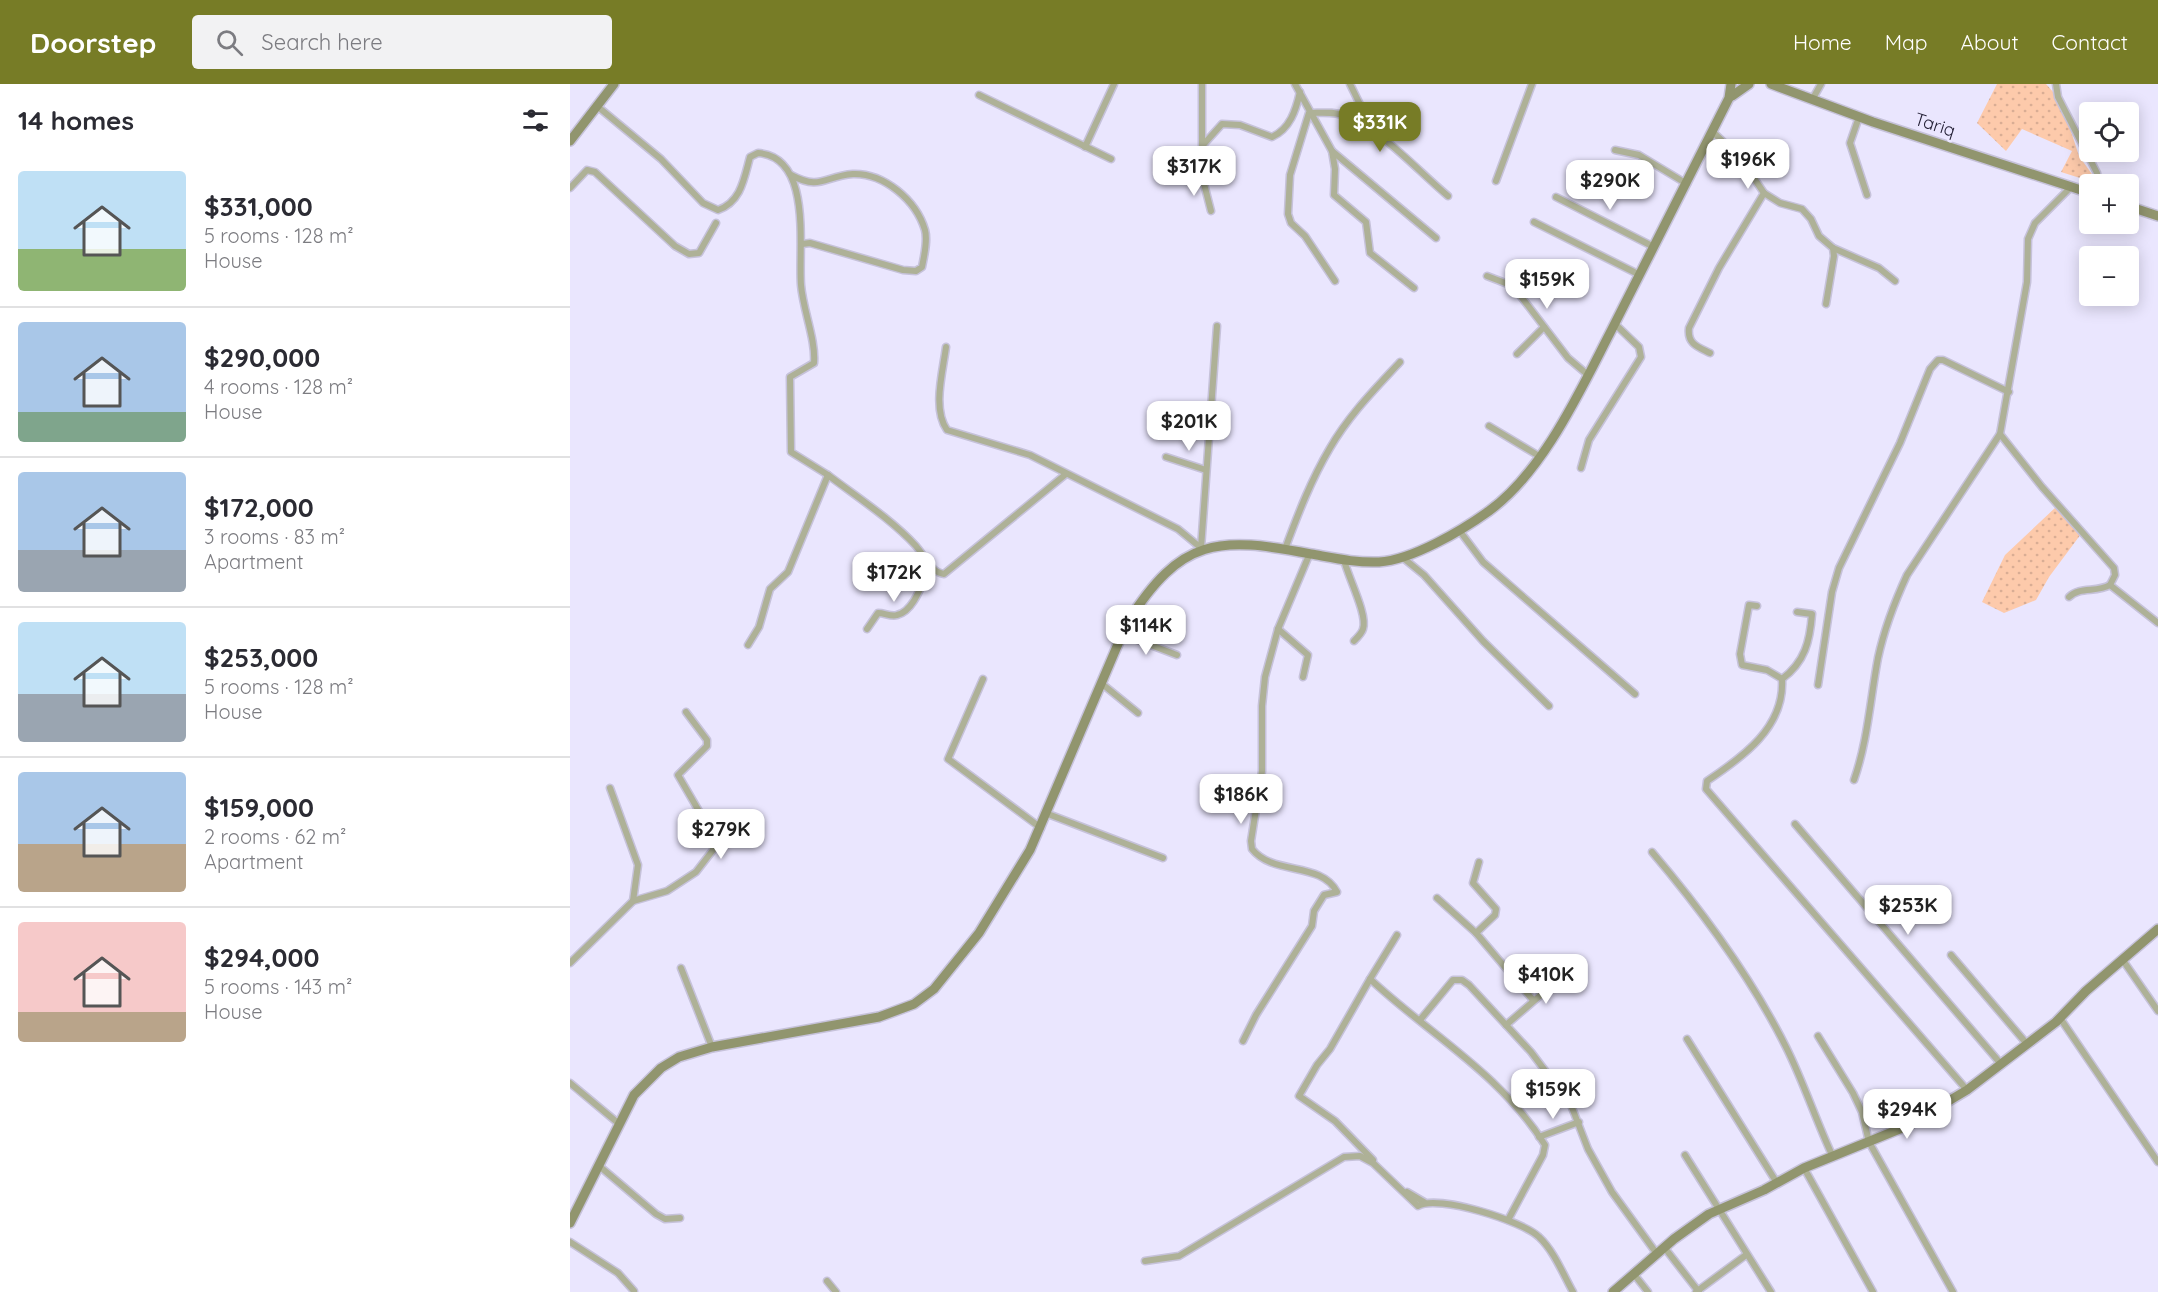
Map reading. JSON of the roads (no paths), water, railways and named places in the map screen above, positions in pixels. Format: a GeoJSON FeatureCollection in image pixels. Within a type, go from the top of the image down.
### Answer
{"type":"FeatureCollection","features":[{"type":"Feature","properties":{"kind":"street"},"geometry":{"type":"LineString","coordinates":[[570,141],[614,84]]}},
{"type":"Feature","properties":{"kind":"street"},"geometry":{"type":"LineString","coordinates":[[1085,147],[1114,84]]}},
{"type":"Feature","properties":{"kind":"street"},"geometry":{"type":"LineString","coordinates":[[1202,84],[1202,176],[1211,212]]}},
{"type":"Feature","properties":{"kind":"street"},"geometry":{"type":"LineString","coordinates":[[1295,84],[1295,88],[1300,91],[1309,113],[1332,151],[1436,238]]}},
{"type":"Feature","properties":{"kind":"street"},"geometry":{"type":"LineString","coordinates":[[1350,84],[1374,132]]}},
{"type":"Feature","properties":{"kind":"street"},"geometry":{"type":"LineString","coordinates":[[1496,181],[1532,84]]}},
{"type":"Feature","properties":{"kind":"street"},"geometry":{"type":"LineString","coordinates":[[570,1223],[634,1095],[661,1068],[679,1058],[712,1047],[879,1017],[914,1004],[934,989],[979,933],[1041,828],[1122,634],[1140,602],[1158,581],[1182,560],[1201,548],[1234,543],[1285,549],[1344,560],[1380,562],[1428,547],[1490,511],[1518,483],[1564,421],[1687,184],[1730,91],[1743,84]]}},
{"type":"Feature","properties":{"kind":"street"},"geometry":{"type":"LineString","coordinates":[[1730,91],[1749,84]]}},
{"type":"Feature","properties":{"kind":"street","name":"Tariq"},"geometry":{"type":"LineString","coordinates":[[1771,84],[1859,117],[2079,190]]}},
{"type":"Feature","properties":{"kind":"street"},"geometry":{"type":"LineString","coordinates":[[1812,100],[1821,84]]}},
{"type":"Feature","properties":{"kind":"street"},"geometry":{"type":"LineString","coordinates":[[2056,84],[2058,97],[2097,174]]}},
{"type":"Feature","properties":{"kind":"street"},"geometry":{"type":"LineString","coordinates":[[1203,146],[1222,124],[1240,125],[1272,137],[1278,134],[1290,121],[1300,91]]}},
{"type":"Feature","properties":{"kind":"street"},"geometry":{"type":"LineString","coordinates":[[979,95],[1111,159]]}},
{"type":"Feature","properties":{"kind":"street"},"geometry":{"type":"LineString","coordinates":[[597,106],[661,159],[704,203],[718,210],[732,203],[743,186],[750,157],[758,153],[775,156],[791,175],[796,188],[802,244],[801,284],[805,318],[814,363],[809,368],[793,373],[790,377],[789,445],[796,458],[828,475],[900,531],[917,547],[938,574],[952,571],[1065,474]]}},
{"type":"Feature","properties":{"kind":"street"},"geometry":{"type":"LineString","coordinates":[[1309,113],[1344,115],[1374,132],[1448,196]]}},
{"type":"Feature","properties":{"kind":"street"},"geometry":{"type":"LineString","coordinates":[[1309,113],[1290,175],[1287,206],[1291,222],[1305,236],[1335,281]]}},
{"type":"Feature","properties":{"kind":"street"},"geometry":{"type":"LineString","coordinates":[[1859,117],[1850,143],[1868,195]]}},
{"type":"Feature","properties":{"kind":"street"},"geometry":{"type":"LineString","coordinates":[[1713,132],[1741,159],[1764,193],[1780,203],[1802,209],[1811,219],[1819,236],[1833,248],[1879,268],[1895,281]]}},
{"type":"Feature","properties":{"kind":"street"},"geometry":{"type":"LineString","coordinates":[[1615,150],[1639,155],[1687,184]]}},
{"type":"Feature","properties":{"kind":"street"},"geometry":{"type":"LineString","coordinates":[[1332,151],[1335,169],[1334,195],[1366,222],[1370,253],[1414,288]]}},
{"type":"Feature","properties":{"kind":"street"},"geometry":{"type":"LineString","coordinates":[[570,188],[587,170],[595,172],[675,246],[689,255],[699,253],[717,223]]}},
{"type":"Feature","properties":{"kind":"street"},"geometry":{"type":"LineString","coordinates":[[791,175],[803,181],[818,184],[851,174],[869,175],[911,203],[926,232],[922,267],[916,271],[903,270],[810,243],[802,244]]}},
{"type":"Feature","properties":{"kind":"street"},"geometry":{"type":"LineString","coordinates":[[1854,780],[1867,737],[1878,658],[1901,589],[1907,575],[2000,434],[2027,282],[2028,239],[2035,223],[2071,187]]}},
{"type":"Feature","properties":{"kind":"street"},"geometry":{"type":"LineString","coordinates":[[1710,353],[1693,344],[1689,337],[1689,328],[1719,268],[1764,193]]}},
{"type":"Feature","properties":{"kind":"street"},"geometry":{"type":"LineString","coordinates":[[1556,197],[1654,247]]}},
{"type":"Feature","properties":{"kind":"street"},"geometry":{"type":"LineString","coordinates":[[2139,210],[2158,216]]}},
{"type":"Feature","properties":{"kind":"street"},"geometry":{"type":"LineString","coordinates":[[1534,222],[1640,275]]}},
{"type":"Feature","properties":{"kind":"street"},"geometry":{"type":"LineString","coordinates":[[1826,304],[1834,256],[1833,248]]}},
{"type":"Feature","properties":{"kind":"street"},"geometry":{"type":"LineString","coordinates":[[1487,276],[1513,286],[1568,358],[1588,375]]}},
{"type":"Feature","properties":{"kind":"street"},"geometry":{"type":"LineString","coordinates":[[1581,468],[1589,440],[1641,357],[1638,347],[1615,324]]}},
{"type":"Feature","properties":{"kind":"street"},"geometry":{"type":"LineString","coordinates":[[1201,548],[1216,326]]}},
{"type":"Feature","properties":{"kind":"street"},"geometry":{"type":"LineString","coordinates":[[1517,354],[1544,327]]}},
{"type":"Feature","properties":{"kind":"street"},"geometry":{"type":"LineString","coordinates":[[946,347],[940,398],[943,424],[947,430],[1030,455],[1178,529],[1201,548]]}},
{"type":"Feature","properties":{"kind":"street"},"geometry":{"type":"LineString","coordinates":[[1818,685],[1830,602],[1839,568],[1900,443],[1930,369],[1938,360],[1943,360],[2008,392]]}},
{"type":"Feature","properties":{"kind":"street"},"geometry":{"type":"LineString","coordinates":[[1285,549],[1303,498],[1331,446],[1365,398],[1400,362]]}},
{"type":"Feature","properties":{"kind":"street"},"geometry":{"type":"LineString","coordinates":[[1489,426],[1539,456]]}},
{"type":"Feature","properties":{"kind":"street"},"geometry":{"type":"LineString","coordinates":[[2000,434],[2042,487],[2114,568],[2115,576],[2110,585],[2097,591],[2079,590],[2069,597]]}},
{"type":"Feature","properties":{"kind":"street"},"geometry":{"type":"LineString","coordinates":[[1166,457],[1206,470]]}},
{"type":"Feature","properties":{"kind":"street"},"geometry":{"type":"LineString","coordinates":[[748,645],[759,627],[770,589],[788,572],[828,475]]}},
{"type":"Feature","properties":{"kind":"street"},"geometry":{"type":"LineString","coordinates":[[1458,529],[1483,562],[1635,694]]}},
{"type":"Feature","properties":{"kind":"street"},"geometry":{"type":"LineString","coordinates":[[1243,1041],[1256,1015],[1312,926],[1314,912],[1324,895],[1337,892],[1331,883],[1320,875],[1264,859],[1252,849],[1262,771],[1264,687],[1278,629],[1310,553]]}},
{"type":"Feature","properties":{"kind":"street"},"geometry":{"type":"LineString","coordinates":[[1402,557],[1424,575],[1484,641],[1549,706]]}},
{"type":"Feature","properties":{"kind":"street"},"geometry":{"type":"LineString","coordinates":[[1344,560],[1351,586],[1364,611],[1363,629],[1354,641]]}},
{"type":"Feature","properties":{"kind":"street"},"geometry":{"type":"LineString","coordinates":[[867,629],[878,613],[893,616],[905,611],[917,594],[930,566]]}},
{"type":"Feature","properties":{"kind":"street"},"geometry":{"type":"LineString","coordinates":[[2110,585],[2158,623]]}},
{"type":"Feature","properties":{"kind":"street"},"geometry":{"type":"LineString","coordinates":[[1757,606],[1749,605],[1740,654],[1742,665],[1767,670],[1782,680]]}},
{"type":"Feature","properties":{"kind":"street"},"geometry":{"type":"LineString","coordinates":[[1782,680],[1793,671],[1806,652],[1811,631],[1812,614],[1797,612]]}},
{"type":"Feature","properties":{"kind":"street"},"geometry":{"type":"LineString","coordinates":[[1278,629],[1308,655],[1303,677]]}},
{"type":"Feature","properties":{"kind":"street"},"geometry":{"type":"LineString","coordinates":[[1122,634],[1177,655]]}},
{"type":"Feature","properties":{"kind":"street"},"geometry":{"type":"LineString","coordinates":[[983,679],[948,759],[1041,828]]}},
{"type":"Feature","properties":{"kind":"street"},"geometry":{"type":"LineString","coordinates":[[1782,680],[1783,696],[1776,715],[1762,737],[1745,754],[1707,781],[1706,789],[1967,1090]]}},
{"type":"Feature","properties":{"kind":"street"},"geometry":{"type":"LineString","coordinates":[[1101,683],[1138,713]]}},
{"type":"Feature","properties":{"kind":"street"},"geometry":{"type":"LineString","coordinates":[[570,963],[633,901],[668,891],[696,872],[713,850],[714,837],[678,775],[707,746],[707,740],[686,712]]}},
{"type":"Feature","properties":{"kind":"street"},"geometry":{"type":"LineString","coordinates":[[610,788],[638,866],[633,901]]}},
{"type":"Feature","properties":{"kind":"street"},"geometry":{"type":"LineString","coordinates":[[1048,814],[1163,858]]}},
{"type":"Feature","properties":{"kind":"street"},"geometry":{"type":"LineString","coordinates":[[1796,824],[2001,1064]]}},
{"type":"Feature","properties":{"kind":"street"},"geometry":{"type":"LineString","coordinates":[[1652,852],[1719,936],[1764,1007],[1797,1071],[1833,1156]]}},
{"type":"Feature","properties":{"kind":"street"},"geometry":{"type":"LineString","coordinates":[[1476,933],[1495,915],[1496,909],[1473,883],[1479,862]]}},
{"type":"Feature","properties":{"kind":"street"},"geometry":{"type":"LineString","coordinates":[[1437,898],[1476,933],[1533,1000]]}},
{"type":"Feature","properties":{"kind":"street"},"geometry":{"type":"LineString","coordinates":[[1613,1292],[1660,1250],[1690,1227],[1718,1210],[1804,1168],[1869,1142],[1927,1115],[1967,1090],[2060,1018],[2122,959],[2158,929]]}},
{"type":"Feature","properties":{"kind":"street"},"geometry":{"type":"LineString","coordinates":[[1397,935],[1330,1049],[1317,1065],[1299,1096],[1335,1121],[1401,1188],[1424,1202],[1447,1204],[1508,1221],[1532,1231],[1545,1243],[1573,1292]]}},
{"type":"Feature","properties":{"kind":"street"},"geometry":{"type":"LineString","coordinates":[[1952,955],[2027,1044]]}},
{"type":"Feature","properties":{"kind":"street"},"geometry":{"type":"LineString","coordinates":[[2122,959],[2158,1011]]}},
{"type":"Feature","properties":{"kind":"street"},"geometry":{"type":"LineString","coordinates":[[681,968],[712,1047]]}},
{"type":"Feature","properties":{"kind":"street"},"geometry":{"type":"LineString","coordinates":[[1506,1025],[1572,968]]}},
{"type":"Feature","properties":{"kind":"street"},"geometry":{"type":"LineString","coordinates":[[1370,979],[1482,1071],[1545,1145],[1543,1155],[1508,1221]]}},
{"type":"Feature","properties":{"kind":"street"},"geometry":{"type":"LineString","coordinates":[[1420,1020],[1447,986],[1458,980],[1469,985],[1559,1088],[1579,1122],[1588,1149],[1612,1192],[1698,1291],[1746,1255]]}},
{"type":"Feature","properties":{"kind":"street"},"geometry":{"type":"LineString","coordinates":[[2060,1018],[2158,1162]]}},
{"type":"Feature","properties":{"kind":"street"},"geometry":{"type":"LineString","coordinates":[[1818,1036],[1863,1112],[1869,1142],[1953,1292]]}},
{"type":"Feature","properties":{"kind":"street"},"geometry":{"type":"LineString","coordinates":[[1687,1039],[1777,1183]]}},
{"type":"Feature","properties":{"kind":"street"},"geometry":{"type":"LineString","coordinates":[[570,1083],[618,1123]]}},
{"type":"Feature","properties":{"kind":"street"},"geometry":{"type":"LineString","coordinates":[[1539,1137],[1579,1122]]}},
{"type":"Feature","properties":{"kind":"street"},"geometry":{"type":"LineString","coordinates":[[1684,1155],[1746,1255],[1772,1292]]}},
{"type":"Feature","properties":{"kind":"street"},"geometry":{"type":"LineString","coordinates":[[1145,1261],[1179,1256],[1344,1157],[1360,1156],[1373,1163],[1418,1206],[1424,1202]]}},
{"type":"Feature","properties":{"kind":"street"},"geometry":{"type":"LineString","coordinates":[[598,1165],[656,1214],[665,1219],[680,1218]]}},
{"type":"Feature","properties":{"kind":"street"},"geometry":{"type":"LineString","coordinates":[[1804,1168],[1873,1292]]}},
{"type":"Feature","properties":{"kind":"street"},"geometry":{"type":"LineString","coordinates":[[570,1242],[618,1273],[634,1292]]}},
{"type":"Feature","properties":{"kind":"street"},"geometry":{"type":"LineString","coordinates":[[1633,1273],[1648,1292]]}},
{"type":"Feature","properties":{"kind":"street"},"geometry":{"type":"LineString","coordinates":[[826,1281],[836,1292]]}}]}
